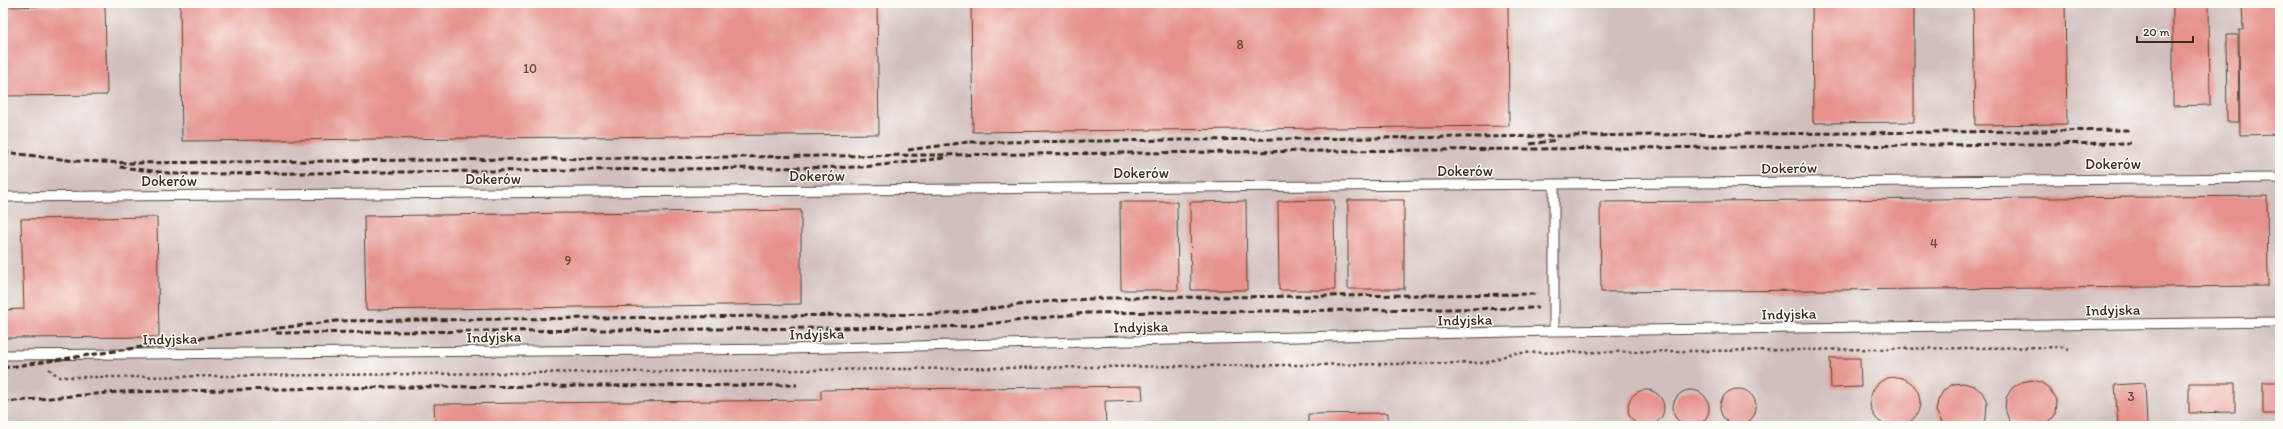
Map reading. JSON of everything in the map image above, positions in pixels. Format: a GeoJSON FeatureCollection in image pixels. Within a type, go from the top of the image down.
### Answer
{"type":"FeatureCollection","features":[{"type":"Feature","properties":{"kind":"lane","name":"Dokerów"},"geometry":{"type":"LineString","coordinates":[[3,197],[2280,178]]}},
{"type":"Feature","properties":{"kind":"lane"},"geometry":{"type":"LineString","coordinates":[[1554,184],[1554,331]]}},
{"type":"Feature","properties":{"kind":"lane","name":"Indyjska"},"geometry":{"type":"LineString","coordinates":[[3,355],[787,348],[1554,331],[2280,322]]}},
{"type":"Feature","properties":{"kind":"path"},"geometry":{"type":"LineString","coordinates":[[41,368],[49,368],[59,377],[122,377],[1485,363],[1513,352],[2063,347],[2071,350]]}},
{"type":"Feature","properties":{"kind":"shaded area"},"geometry":{"type":"Polygon","coordinates":[[[3,3],[2280,3],[2280,426],[3,426],[3,3]]]}},
{"type":"Feature","properties":{"kind":"building"},"geometry":{"type":"Polygon","coordinates":[[[180,3],[877,3],[879,134],[182,141],[180,3]]]}},
{"type":"Feature","properties":{"kind":"building"},"geometry":{"type":"Polygon","coordinates":[[[971,3],[1508,3],[1509,126],[973,132],[971,3]]]}},
{"type":"Feature","properties":{"kind":"building"},"geometry":{"type":"Polygon","coordinates":[[[1812,3],[1914,3],[1914,122],[1813,123],[1812,3]]]}},
{"type":"Feature","properties":{"kind":"building"},"geometry":{"type":"Polygon","coordinates":[[[1973,3],[2065,3],[2067,124],[1975,125],[1973,3]]]}},
{"type":"Feature","properties":{"kind":"building"},"geometry":{"type":"Polygon","coordinates":[[[2173,3],[2209,3],[2210,105],[2173,106],[2173,3]]]}},
{"type":"Feature","properties":{"kind":"building"},"geometry":{"type":"Polygon","coordinates":[[[2242,3],[2280,3],[2280,134],[2240,135],[2239,30],[2243,30],[2242,3]]]}},
{"type":"Feature","properties":{"kind":"building"},"geometry":{"type":"Polygon","coordinates":[[[105,5],[107,95],[3,96],[3,7],[105,5]]]}},
{"type":"Feature","properties":{"kind":"building"},"geometry":{"type":"Polygon","coordinates":[[[2226,35],[2238,35],[2239,122],[2227,122],[2226,35]]]}},
{"type":"Feature","properties":{"kind":"building"},"geometry":{"type":"Polygon","coordinates":[[[2267,196],[2268,286],[1601,292],[1600,202],[2267,196]]]}},
{"type":"Feature","properties":{"kind":"building"},"geometry":{"type":"Polygon","coordinates":[[[1334,200],[1335,290],[1279,290],[1278,201],[1334,200]]]}},
{"type":"Feature","properties":{"kind":"building"},"geometry":{"type":"Polygon","coordinates":[[[1348,200],[1404,200],[1404,289],[1348,289],[1348,200]]]}},
{"type":"Feature","properties":{"kind":"building"},"geometry":{"type":"Polygon","coordinates":[[[1246,201],[1247,290],[1191,290],[1190,202],[1246,201]]]}},
{"type":"Feature","properties":{"kind":"building"},"geometry":{"type":"Polygon","coordinates":[[[1120,202],[1177,202],[1178,290],[1121,290],[1120,202]]]}},
{"type":"Feature","properties":{"kind":"building"},"geometry":{"type":"Polygon","coordinates":[[[801,210],[801,304],[366,310],[364,216],[801,210]]]}},
{"type":"Feature","properties":{"kind":"building"},"geometry":{"type":"Polygon","coordinates":[[[157,217],[159,337],[3,338],[3,310],[24,309],[21,219],[157,217]]]}},
{"type":"Feature","properties":{"kind":"building"},"geometry":{"type":"Polygon","coordinates":[[[1830,358],[1860,358],[1861,387],[1831,388],[1830,358]]]}},
{"type":"Feature","properties":{"kind":"building"},"geometry":{"type":"Polygon","coordinates":[[[1890,377],[1900,377],[1913,384],[1920,397],[1920,407],[1913,420],[1900,427],[1890,427],[1881,423],[1874,416],[1870,407],[1870,397],[1874,388],[1881,381],[1890,377]]]}},
{"type":"Feature","properties":{"kind":"building"},"geometry":{"type":"Polygon","coordinates":[[[2032,380],[2042,383],[2050,389],[2056,400],[2055,415],[2046,426],[2015,426],[2009,420],[2005,409],[2006,398],[2012,388],[2022,382],[2032,380]]]}},
{"type":"Feature","properties":{"kind":"building"},"geometry":{"type":"Polygon","coordinates":[[[2263,382],[2280,382],[2280,414],[2263,414],[2263,382]]]}},
{"type":"Feature","properties":{"kind":"building"},"geometry":{"type":"Polygon","coordinates":[[[1964,383],[1974,386],[1982,392],[1987,402],[1986,418],[1981,426],[1944,426],[1936,411],[1938,400],[1944,390],[1953,384],[1964,383]]]}},
{"type":"Feature","properties":{"kind":"building"},"geometry":{"type":"Polygon","coordinates":[[[2145,383],[2147,426],[2118,426],[2115,385],[2145,383]]]}},
{"type":"Feature","properties":{"kind":"building"},"geometry":{"type":"Polygon","coordinates":[[[2189,383],[2235,383],[2235,412],[2189,413],[2189,383]]]}},
{"type":"Feature","properties":{"kind":"building"},"geometry":{"type":"Polygon","coordinates":[[[1142,386],[1143,400],[1105,401],[1106,426],[435,426],[434,404],[821,400],[821,390],[1142,386]]]}},
{"type":"Feature","properties":{"kind":"building"},"geometry":{"type":"Polygon","coordinates":[[[1738,389],[1751,394],[1756,407],[1751,420],[1738,425],[1725,420],[1720,407],[1725,394],[1738,389]]]}},
{"type":"Feature","properties":{"kind":"building"},"geometry":{"type":"Polygon","coordinates":[[[1649,390],[1659,395],[1663,401],[1663,415],[1659,421],[1653,425],[1643,426],[1633,421],[1629,415],[1628,405],[1633,395],[1639,391],[1649,390]]]}},
{"type":"Feature","properties":{"kind":"building"},"geometry":{"type":"Polygon","coordinates":[[[1691,390],[1704,395],[1709,408],[1704,421],[1691,426],[1678,421],[1673,408],[1678,395],[1691,390]]]}},
{"type":"Feature","properties":{"kind":"building"},"geometry":{"type":"Polygon","coordinates":[[[1388,413],[1388,426],[1308,426],[1308,414],[1388,413]]]}},
{"type":"Feature","properties":{"kind":"building"},"geometry":{"type":"Polygon","coordinates":[[[134,424],[134,426],[38,426],[38,425],[134,424]]]}},
{"type":"Feature","properties":{"kind":"railway"},"geometry":{"type":"LineString","coordinates":[[908,150],[968,142],[2131,130]]}},
{"type":"Feature","properties":{"kind":"railway"},"geometry":{"type":"LineString","coordinates":[[1530,144],[1557,140]]}},
{"type":"Feature","properties":{"kind":"railway"},"geometry":{"type":"LineString","coordinates":[[3,152],[76,161],[130,163],[2131,143]]}},
{"type":"Feature","properties":{"kind":"railway"},"geometry":{"type":"LineString","coordinates":[[120,167],[176,174],[863,167],[945,158]]}},
{"type":"Feature","properties":{"kind":"railway"},"geometry":{"type":"LineString","coordinates":[[3,368],[208,337],[336,321],[946,314],[1043,302],[1105,298],[1538,294]]}},
{"type":"Feature","properties":{"kind":"railway"},"geometry":{"type":"LineString","coordinates":[[276,333],[938,327],[970,326],[1086,313],[1538,308]]}},
{"type":"Feature","properties":{"kind":"railway"},"geometry":{"type":"LineString","coordinates":[[3,402],[119,392],[393,387],[797,385]]}}]}
